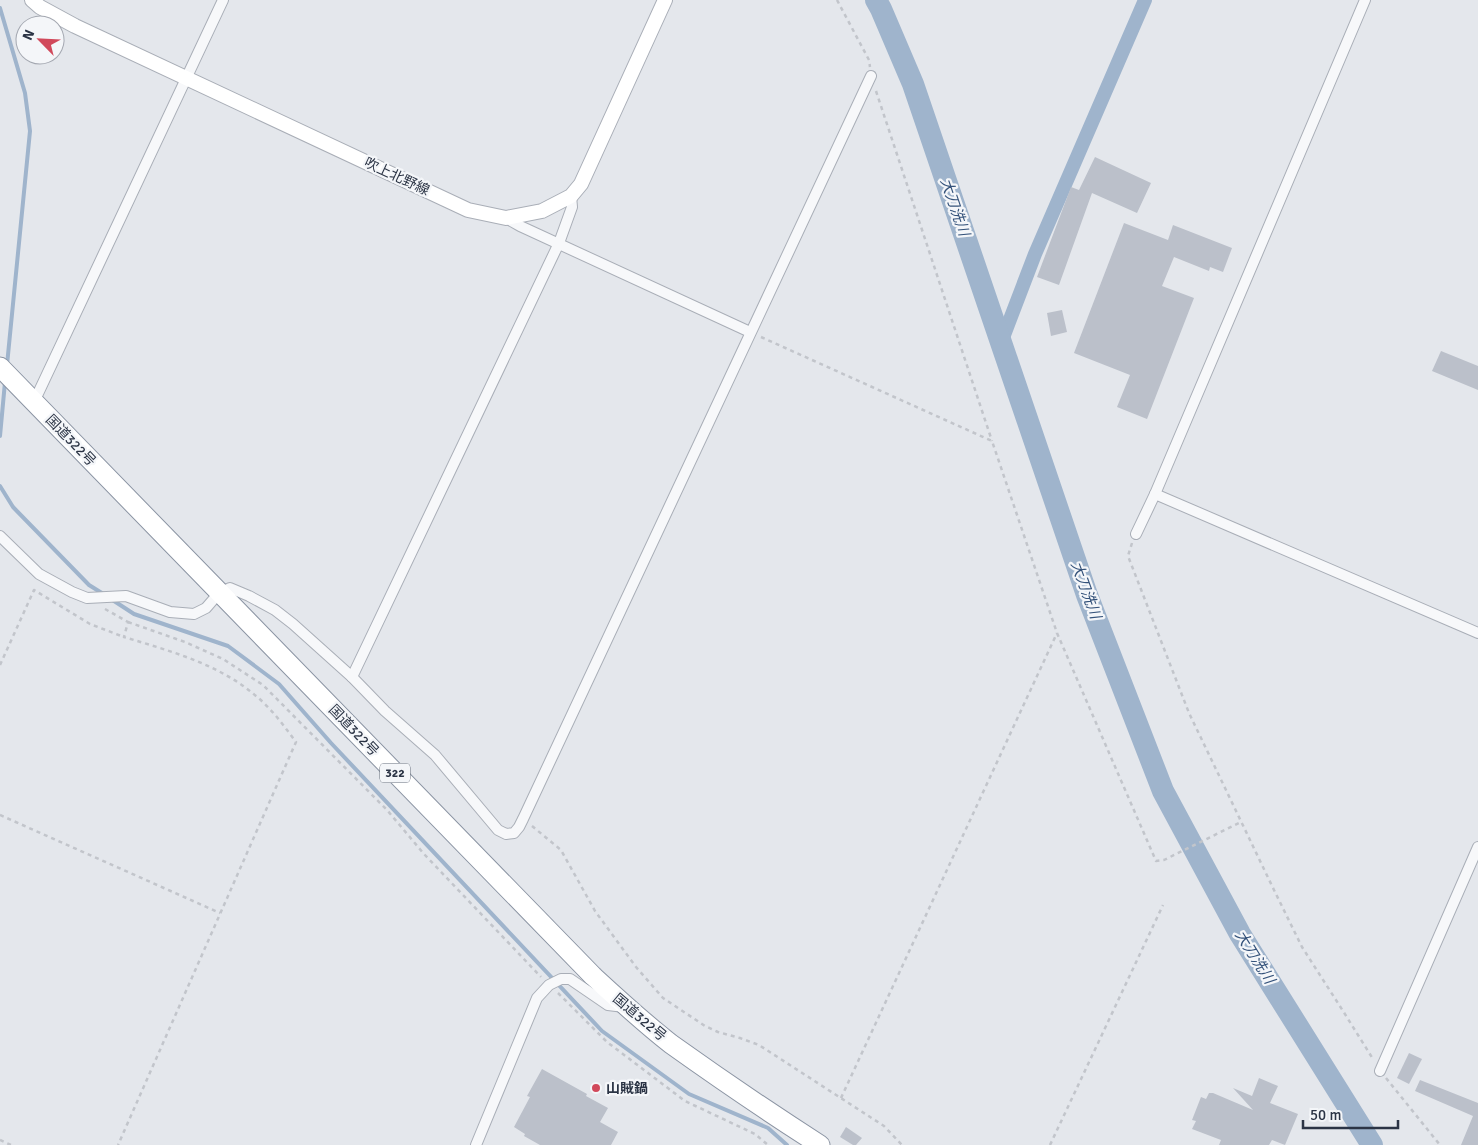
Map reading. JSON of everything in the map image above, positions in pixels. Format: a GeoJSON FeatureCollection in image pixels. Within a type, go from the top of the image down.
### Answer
{"type":"FeatureCollection","features":[{"type":"Feature","properties":{"kind":"highway","name":"国道322号"},"geometry":{"type":"LineString","coordinates":[[0,367],[593,976],[626,1007],[670,1043],[820,1145]]}},
{"type":"Feature","properties":{"kind":"main road","name":"吹上北野線"},"geometry":{"type":"LineString","coordinates":[[32,0],[40,8],[75,26],[468,210],[506,218],[542,211],[571,196],[581,184],[665,0]]}},
{"type":"Feature","properties":{"kind":"street"},"geometry":{"type":"LineString","coordinates":[[34,402],[223,0]]}},
{"type":"Feature","properties":{"kind":"street"},"geometry":{"type":"LineString","coordinates":[[1136,534],[1155,494],[1365,0]]}},
{"type":"Feature","properties":{"kind":"street"},"geometry":{"type":"LineString","coordinates":[[0,536],[39,574],[87,598],[126,596],[170,612],[194,614],[206,608],[220,593],[230,588],[275,610],[352,676],[385,711],[435,755],[498,830],[506,834],[514,833],[523,819],[871,76]]}},
{"type":"Feature","properties":{"kind":"street"},"geometry":{"type":"LineString","coordinates":[[352,676],[559,243],[572,207],[571,196]]}},
{"type":"Feature","properties":{"kind":"street"},"geometry":{"type":"LineString","coordinates":[[506,218],[750,332]]}},
{"type":"Feature","properties":{"kind":"street"},"geometry":{"type":"LineString","coordinates":[[1155,494],[1478,633]]}},
{"type":"Feature","properties":{"kind":"street"},"geometry":{"type":"LineString","coordinates":[[1380,1071],[1478,847]]}},
{"type":"Feature","properties":{"kind":"street"},"geometry":{"type":"LineString","coordinates":[[476,1145],[537,998],[549,985],[561,979],[570,979],[608,1005],[626,1007]]}},
{"type":"Feature","properties":{"kind":"path"},"geometry":{"type":"LineString","coordinates":[[837,0],[869,60],[871,76],[1057,633],[1156,861],[1164,860],[1241,822]]}},
{"type":"Feature","properties":{"kind":"path"},"geometry":{"type":"LineString","coordinates":[[750,332],[992,441]]}},
{"type":"Feature","properties":{"kind":"path"},"geometry":{"type":"LineString","coordinates":[[1136,534],[1130,546],[1128,556],[1188,713],[1302,947],[1380,1071],[1440,1145]]}},
{"type":"Feature","properties":{"kind":"path"},"geometry":{"type":"LineString","coordinates":[[0,665],[34,590],[90,624],[199,661],[233,679],[256,696],[280,720],[296,742],[118,1145]]}},
{"type":"Feature","properties":{"kind":"path"},"geometry":{"type":"LineString","coordinates":[[87,598],[128,622],[186,642],[223,659],[263,685],[387,810],[424,854],[549,985],[607,1042],[685,1101],[755,1134],[768,1145]]}},
{"type":"Feature","properties":{"kind":"path"},"geometry":{"type":"LineString","coordinates":[[124,637],[128,622]]}},
{"type":"Feature","properties":{"kind":"path"},"geometry":{"type":"LineString","coordinates":[[841,1098],[1057,633]]}},
{"type":"Feature","properties":{"kind":"path"},"geometry":{"type":"LineString","coordinates":[[0,815],[220,912]]}},
{"type":"Feature","properties":{"kind":"path"},"geometry":{"type":"LineString","coordinates":[[523,819],[561,850],[595,911],[636,967],[663,998],[704,1026],[760,1045],[884,1126],[902,1145]]}},
{"type":"Feature","properties":{"kind":"path"},"geometry":{"type":"LineString","coordinates":[[1050,1145],[1163,905]]}},
{"type":"Feature","properties":{"kind":"path"},"geometry":{"type":"LineString","coordinates":[[0,1140],[11,1145]]}},
{"type":"Feature","properties":{"kind":"building"},"geometry":{"type":"Polygon","coordinates":[[[1095,157],[1151,183],[1137,213],[1092,193],[1059,285],[1037,277],[1071,187],[1079,190],[1095,157]]]}},
{"type":"Feature","properties":{"kind":"building"},"geometry":{"type":"Polygon","coordinates":[[[1124,223],[1168,240],[1173,225],[1232,248],[1223,272],[1210,267],[1209,271],[1174,257],[1162,286],[1194,298],[1147,419],[1117,407],[1130,375],[1074,353],[1124,223]]]}},
{"type":"Feature","properties":{"kind":"building"},"geometry":{"type":"Polygon","coordinates":[[[1062,310],[1067,332],[1051,336],[1047,313],[1062,310]]]}},
{"type":"Feature","properties":{"kind":"building"},"geometry":{"type":"Polygon","coordinates":[[[1441,351],[1478,366],[1478,390],[1432,371],[1441,351]]]}},
{"type":"Feature","properties":{"kind":"building"},"geometry":{"type":"Polygon","coordinates":[[[1409,1053],[1422,1059],[1409,1084],[1397,1078],[1409,1053]]]}},
{"type":"Feature","properties":{"kind":"building"},"geometry":{"type":"Polygon","coordinates":[[[542,1069],[608,1108],[600,1122],[618,1132],[611,1145],[540,1145],[524,1136],[525,1134],[514,1127],[530,1097],[527,1096],[542,1069]]]}},
{"type":"Feature","properties":{"kind":"building"},"geometry":{"type":"Polygon","coordinates":[[[1259,1078],[1278,1086],[1270,1103],[1298,1114],[1285,1145],[1272,1140],[1269,1145],[1219,1145],[1221,1140],[1192,1129],[1196,1121],[1192,1120],[1201,1097],[1206,1099],[1209,1093],[1253,1110],[1233,1088],[1252,1096],[1259,1078]]]}},
{"type":"Feature","properties":{"kind":"building"},"geometry":{"type":"Polygon","coordinates":[[[1420,1080],[1478,1103],[1478,1145],[1461,1145],[1473,1116],[1415,1091],[1420,1080]]]}},
{"type":"Feature","properties":{"kind":"building"},"geometry":{"type":"Polygon","coordinates":[[[846,1127],[862,1138],[856,1145],[840,1137],[846,1127]]]}},
{"type":"Feature","properties":{"kind":"waterway","name":"大刀洗川"},"geometry":{"type":"LineString","coordinates":[[876,0],[913,84],[1087,595],[1163,791],[1240,934],[1372,1145]]}},
{"type":"Feature","properties":{"kind":"waterway"},"geometry":{"type":"LineString","coordinates":[[1001,343],[1035,254],[1145,0]]}},
{"type":"Feature","properties":{"kind":"waterway"},"geometry":{"type":"LineString","coordinates":[[0,8],[25,93],[30,131],[7,365]]}},
{"type":"Feature","properties":{"kind":"waterway"},"geometry":{"type":"LineString","coordinates":[[0,436],[5,382]]}},
{"type":"Feature","properties":{"kind":"waterway"},"geometry":{"type":"LineString","coordinates":[[0,486],[13,507],[89,585],[105,595]]}},
{"type":"Feature","properties":{"kind":"waterway"},"geometry":{"type":"LineString","coordinates":[[111,599],[134,614],[228,646],[279,684],[331,743],[602,1031],[689,1094],[768,1128],[787,1145]]}},
{"type":"Feature","properties":{"kind":"place","name":"山賊鍋"},"geometry":{"type":"Point","coordinates":[596,1088]}}]}
